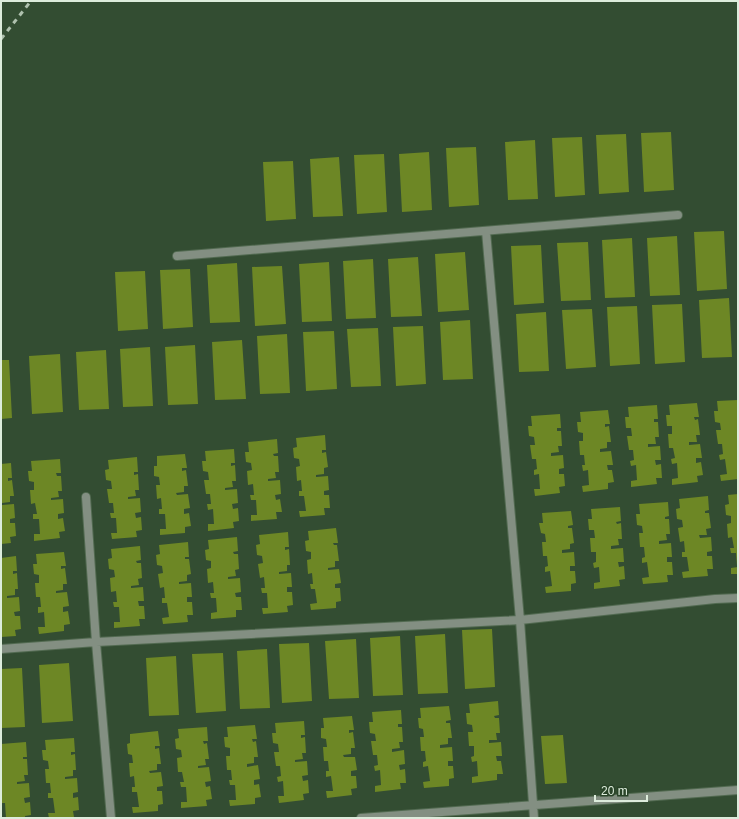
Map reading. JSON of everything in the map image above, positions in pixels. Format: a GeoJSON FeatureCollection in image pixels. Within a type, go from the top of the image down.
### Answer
{"type":"FeatureCollection","features":[{"type":"Feature","properties":{"kind":"street"},"geometry":{"type":"LineString","coordinates":[[177,256],[678,215]]}},
{"type":"Feature","properties":{"kind":"street"},"geometry":{"type":"LineString","coordinates":[[486,231],[520,620],[534,818]]}},
{"type":"Feature","properties":{"kind":"street"},"geometry":{"type":"LineString","coordinates":[[86,497],[96,642],[111,818]]}},
{"type":"Feature","properties":{"kind":"street"},"geometry":{"type":"LineString","coordinates":[[1,649],[96,642],[520,620],[715,599],[738,598]]}},
{"type":"Feature","properties":{"kind":"street"},"geometry":{"type":"LineString","coordinates":[[361,818],[738,790]]}},
{"type":"Feature","properties":{"kind":"building"},"geometry":{"type":"Polygon","coordinates":[[[671,132],[674,190],[644,192],[641,133],[671,132]]]}},
{"type":"Feature","properties":{"kind":"building"},"geometry":{"type":"Polygon","coordinates":[[[626,134],[629,192],[599,194],[596,135],[626,134]]]}},
{"type":"Feature","properties":{"kind":"building"},"geometry":{"type":"Polygon","coordinates":[[[582,137],[585,195],[555,197],[552,138],[582,137]]]}},
{"type":"Feature","properties":{"kind":"building"},"geometry":{"type":"Polygon","coordinates":[[[535,140],[538,199],[508,200],[505,142],[535,140]]]}},
{"type":"Feature","properties":{"kind":"building"},"geometry":{"type":"Polygon","coordinates":[[[476,147],[479,205],[449,207],[446,148],[476,147]]]}},
{"type":"Feature","properties":{"kind":"building"},"geometry":{"type":"Polygon","coordinates":[[[429,152],[432,210],[402,212],[399,154],[429,152]]]}},
{"type":"Feature","properties":{"kind":"building"},"geometry":{"type":"Polygon","coordinates":[[[384,154],[387,212],[357,214],[354,155],[384,154]]]}},
{"type":"Feature","properties":{"kind":"building"},"geometry":{"type":"Polygon","coordinates":[[[339,157],[343,216],[313,217],[310,159],[339,157]]]}},
{"type":"Feature","properties":{"kind":"building"},"geometry":{"type":"Polygon","coordinates":[[[293,161],[296,219],[266,221],[263,162],[293,161]]]}},
{"type":"Feature","properties":{"kind":"building"},"geometry":{"type":"Polygon","coordinates":[[[724,231],[727,289],[697,291],[694,232],[724,231]]]}},
{"type":"Feature","properties":{"kind":"building"},"geometry":{"type":"Polygon","coordinates":[[[677,236],[680,295],[650,296],[647,238],[677,236]]]}},
{"type":"Feature","properties":{"kind":"building"},"geometry":{"type":"Polygon","coordinates":[[[632,238],[635,297],[605,298],[602,240],[632,238]]]}},
{"type":"Feature","properties":{"kind":"building"},"geometry":{"type":"Polygon","coordinates":[[[588,242],[591,300],[561,301],[557,243],[588,242]]]}},
{"type":"Feature","properties":{"kind":"building"},"geometry":{"type":"Polygon","coordinates":[[[541,245],[544,303],[514,305],[511,246],[541,245]]]}},
{"type":"Feature","properties":{"kind":"building"},"geometry":{"type":"Polygon","coordinates":[[[465,252],[469,310],[438,312],[435,254],[465,252]]]}},
{"type":"Feature","properties":{"kind":"building"},"geometry":{"type":"Polygon","coordinates":[[[418,257],[422,316],[391,317],[388,259],[418,257]]]}},
{"type":"Feature","properties":{"kind":"building"},"geometry":{"type":"Polygon","coordinates":[[[373,259],[376,318],[346,319],[343,261],[373,259]]]}},
{"type":"Feature","properties":{"kind":"building"},"geometry":{"type":"Polygon","coordinates":[[[329,262],[332,321],[302,322],[299,264],[329,262]]]}},
{"type":"Feature","properties":{"kind":"building"},"geometry":{"type":"Polygon","coordinates":[[[237,263],[240,322],[210,323],[207,265],[237,263]]]}},
{"type":"Feature","properties":{"kind":"building"},"geometry":{"type":"Polygon","coordinates":[[[282,266],[286,324],[255,326],[252,267],[282,266]]]}},
{"type":"Feature","properties":{"kind":"building"},"geometry":{"type":"Polygon","coordinates":[[[190,269],[193,327],[163,329],[160,270],[190,269]]]}},
{"type":"Feature","properties":{"kind":"building"},"geometry":{"type":"Polygon","coordinates":[[[145,271],[148,329],[118,331],[115,272],[145,271]]]}},
{"type":"Feature","properties":{"kind":"building"},"geometry":{"type":"Polygon","coordinates":[[[729,298],[732,357],[702,358],[699,300],[729,298]]]}},
{"type":"Feature","properties":{"kind":"building"},"geometry":{"type":"Polygon","coordinates":[[[682,304],[685,362],[655,364],[652,305],[682,304]]]}},
{"type":"Feature","properties":{"kind":"building"},"geometry":{"type":"Polygon","coordinates":[[[637,306],[640,364],[610,366],[607,307],[637,306]]]}},
{"type":"Feature","properties":{"kind":"building"},"geometry":{"type":"Polygon","coordinates":[[[592,309],[596,367],[566,369],[562,310],[592,309]]]}},
{"type":"Feature","properties":{"kind":"building"},"geometry":{"type":"Polygon","coordinates":[[[546,312],[549,371],[519,372],[516,314],[546,312]]]}},
{"type":"Feature","properties":{"kind":"building"},"geometry":{"type":"Polygon","coordinates":[[[470,320],[473,379],[443,380],[440,322],[470,320]]]}},
{"type":"Feature","properties":{"kind":"building"},"geometry":{"type":"Polygon","coordinates":[[[423,326],[426,384],[396,386],[393,327],[423,326]]]}},
{"type":"Feature","properties":{"kind":"building"},"geometry":{"type":"Polygon","coordinates":[[[378,328],[381,386],[351,387],[347,329],[378,328]]]}},
{"type":"Feature","properties":{"kind":"building"},"geometry":{"type":"Polygon","coordinates":[[[334,331],[337,389],[306,391],[303,332],[334,331]]]}},
{"type":"Feature","properties":{"kind":"building"},"geometry":{"type":"Polygon","coordinates":[[[287,334],[290,393],[260,394],[257,336],[287,334]]]}},
{"type":"Feature","properties":{"kind":"building"},"geometry":{"type":"Polygon","coordinates":[[[242,340],[246,399],[215,400],[212,342],[242,340]]]}},
{"type":"Feature","properties":{"kind":"building"},"geometry":{"type":"Polygon","coordinates":[[[195,345],[198,404],[168,405],[165,347],[195,345]]]}},
{"type":"Feature","properties":{"kind":"building"},"geometry":{"type":"Polygon","coordinates":[[[150,347],[153,406],[123,407],[120,349],[150,347]]]}},
{"type":"Feature","properties":{"kind":"building"},"geometry":{"type":"Polygon","coordinates":[[[106,350],[109,409],[79,410],[76,352],[106,350]]]}},
{"type":"Feature","properties":{"kind":"building"},"geometry":{"type":"Polygon","coordinates":[[[60,354],[63,412],[32,414],[29,356],[60,354]]]}},
{"type":"Feature","properties":{"kind":"building"},"geometry":{"type":"Polygon","coordinates":[[[1,360],[9,360],[12,418],[1,419],[1,360]]]}},
{"type":"Feature","properties":{"kind":"building"},"geometry":{"type":"Polygon","coordinates":[[[738,400],[738,479],[721,481],[720,475],[727,474],[725,459],[720,460],[719,455],[723,454],[722,444],[718,444],[716,430],[721,430],[720,423],[715,422],[714,411],[718,411],[717,401],[738,400]]]}},
{"type":"Feature","properties":{"kind":"building"},"geometry":{"type":"Polygon","coordinates":[[[697,403],[699,417],[694,417],[695,420],[698,419],[700,435],[696,435],[697,442],[689,442],[689,445],[700,444],[702,458],[696,458],[696,463],[701,462],[703,475],[697,476],[698,482],[672,485],[672,479],[678,478],[677,463],[672,464],[671,459],[675,458],[673,448],[669,448],[668,434],[672,434],[672,426],[667,426],[666,415],[670,415],[669,405],[697,403]]]}},
{"type":"Feature","properties":{"kind":"building"},"geometry":{"type":"Polygon","coordinates":[[[657,405],[658,419],[654,419],[654,422],[658,422],[659,437],[655,437],[656,444],[648,444],[648,447],[660,446],[661,460],[655,460],[656,465],[661,464],[662,478],[656,478],[657,484],[631,487],[631,481],[637,480],[636,465],[631,466],[630,461],[634,460],[633,450],[629,450],[627,436],[632,436],[631,428],[626,428],[625,417],[629,417],[628,407],[657,405]]]}},
{"type":"Feature","properties":{"kind":"building"},"geometry":{"type":"Polygon","coordinates":[[[608,410],[610,424],[605,424],[605,427],[609,426],[611,442],[607,442],[607,448],[600,449],[600,452],[611,451],[613,465],[607,465],[608,470],[612,470],[614,482],[608,483],[608,489],[583,492],[582,486],[589,485],[588,470],[583,471],[582,465],[585,465],[584,455],[580,455],[579,441],[583,441],[583,433],[578,432],[577,422],[581,422],[580,412],[608,410]]]}},
{"type":"Feature","properties":{"kind":"building"},"geometry":{"type":"Polygon","coordinates":[[[560,414],[561,428],[557,428],[557,431],[561,431],[562,446],[558,446],[559,452],[551,453],[551,456],[563,455],[564,468],[559,469],[559,474],[564,474],[565,486],[559,487],[560,493],[535,496],[534,489],[540,489],[539,474],[534,475],[534,470],[537,469],[536,459],[532,459],[530,445],[535,445],[534,437],[529,436],[528,426],[532,426],[531,416],[560,414]]]}},
{"type":"Feature","properties":{"kind":"building"},"geometry":{"type":"Polygon","coordinates":[[[325,435],[326,450],[322,450],[322,453],[326,452],[328,467],[324,468],[324,474],[316,475],[316,477],[328,476],[329,490],[324,491],[324,495],[329,495],[330,508],[324,508],[325,515],[300,517],[299,511],[306,511],[304,496],[299,496],[299,491],[302,491],[301,480],[297,481],[296,467],[300,466],[299,459],[294,458],[293,448],[297,447],[296,438],[325,435]]]}},
{"type":"Feature","properties":{"kind":"building"},"geometry":{"type":"Polygon","coordinates":[[[277,439],[278,453],[273,454],[274,456],[278,456],[279,472],[275,472],[276,478],[268,479],[268,481],[280,480],[281,494],[275,495],[276,500],[280,499],[282,512],[276,512],[277,519],[251,521],[251,515],[257,515],[256,500],[251,500],[250,495],[254,495],[253,484],[248,485],[247,471],[252,470],[251,463],[246,462],[245,452],[249,452],[248,442],[277,439]]]}},
{"type":"Feature","properties":{"kind":"building"},"geometry":{"type":"Polygon","coordinates":[[[234,449],[235,463],[231,463],[231,466],[235,465],[236,481],[232,481],[233,487],[225,488],[225,490],[237,489],[238,503],[232,504],[233,509],[238,508],[239,521],[233,522],[234,528],[208,531],[208,524],[214,524],[213,509],[208,510],[207,504],[211,504],[210,494],[206,494],[204,480],[209,480],[208,472],[203,471],[202,461],[206,461],[205,451],[234,449]]]}},
{"type":"Feature","properties":{"kind":"building"},"geometry":{"type":"Polygon","coordinates":[[[185,454],[187,468],[182,468],[182,471],[186,470],[188,486],[184,486],[184,492],[176,493],[177,495],[188,494],[190,508],[184,509],[184,514],[189,513],[191,526],[185,527],[185,533],[160,535],[160,529],[166,529],[165,514],[159,514],[159,509],[162,509],[161,498],[157,499],[156,485],[160,485],[159,477],[154,476],[154,466],[157,466],[157,456],[185,454]]]}},
{"type":"Feature","properties":{"kind":"building"},"geometry":{"type":"Polygon","coordinates":[[[137,457],[138,472],[134,472],[134,475],[138,474],[139,490],[135,490],[136,496],[128,497],[128,499],[140,498],[141,512],[135,513],[136,518],[141,517],[142,530],[136,531],[137,537],[112,539],[111,533],[117,533],[116,518],[111,518],[110,513],[114,513],[113,503],[109,503],[107,489],[112,489],[111,481],[106,480],[105,470],[109,469],[108,460],[137,457]]]}},
{"type":"Feature","properties":{"kind":"building"},"geometry":{"type":"Polygon","coordinates":[[[60,459],[61,473],[56,473],[57,476],[61,476],[62,491],[58,491],[59,497],[51,498],[51,500],[63,499],[64,513],[58,514],[58,519],[63,518],[65,531],[59,532],[60,538],[34,541],[34,534],[40,534],[39,519],[33,519],[33,514],[37,514],[35,503],[31,504],[30,490],[34,490],[34,482],[29,481],[28,471],[32,471],[31,461],[60,459]]]}},
{"type":"Feature","properties":{"kind":"building"},"geometry":{"type":"Polygon","coordinates":[[[11,463],[12,478],[8,478],[8,481],[12,480],[14,496],[10,496],[10,502],[2,503],[2,505],[14,504],[15,518],[10,519],[10,523],[15,523],[16,536],[10,537],[11,543],[1,544],[1,464],[11,463]]]}},
{"type":"Feature","properties":{"kind":"building"},"geometry":{"type":"Polygon","coordinates":[[[738,494],[737,566],[736,553],[731,553],[730,548],[734,548],[732,537],[728,538],[727,524],[731,523],[731,516],[726,515],[725,505],[729,504],[728,495],[738,494]]]}},
{"type":"Feature","properties":{"kind":"building"},"geometry":{"type":"Polygon","coordinates":[[[708,496],[709,510],[705,511],[705,513],[709,513],[711,528],[706,529],[707,535],[699,535],[700,538],[711,537],[712,551],[707,552],[707,556],[712,556],[713,569],[707,569],[708,576],[683,578],[682,572],[689,571],[687,557],[682,557],[682,552],[685,552],[684,541],[680,542],[678,528],[683,527],[682,520],[677,519],[676,509],[680,508],[679,499],[708,496]]]}},
{"type":"Feature","properties":{"kind":"building"},"geometry":{"type":"Polygon","coordinates":[[[668,502],[669,516],[665,517],[665,519],[669,519],[670,534],[666,534],[667,540],[659,541],[659,544],[671,543],[672,557],[667,557],[667,562],[672,562],[673,575],[667,575],[668,582],[643,584],[642,578],[649,577],[647,562],[642,563],[642,558],[645,557],[644,547],[640,547],[639,533],[643,533],[642,526],[637,525],[636,514],[640,514],[639,504],[668,502]]]}},
{"type":"Feature","properties":{"kind":"building"},"geometry":{"type":"Polygon","coordinates":[[[620,507],[621,521],[616,522],[617,524],[621,523],[622,539],[618,539],[619,545],[611,546],[611,549],[623,548],[624,562],[618,562],[619,567],[624,566],[625,579],[619,580],[620,586],[594,589],[594,583],[600,582],[599,567],[594,568],[593,563],[596,562],[596,552],[591,552],[590,538],[595,538],[594,530],[589,530],[588,519],[592,519],[591,509],[620,507]]]}},
{"type":"Feature","properties":{"kind":"building"},"geometry":{"type":"Polygon","coordinates":[[[571,511],[573,525],[568,526],[568,528],[572,528],[574,543],[570,544],[570,549],[562,550],[562,553],[574,552],[575,566],[570,566],[570,571],[575,571],[576,583],[571,584],[571,591],[546,593],[545,587],[552,586],[550,571],[545,572],[545,567],[548,566],[547,556],[543,556],[542,542],[546,542],[545,534],[541,533],[539,523],[543,523],[542,513],[571,511]]]}},
{"type":"Feature","properties":{"kind":"building"},"geometry":{"type":"Polygon","coordinates":[[[336,528],[338,543],[333,543],[334,545],[337,545],[339,561],[335,561],[335,567],[328,568],[328,570],[339,569],[341,583],[335,584],[335,588],[340,588],[341,601],[336,602],[336,608],[311,610],[310,604],[317,603],[315,589],[311,589],[310,584],[313,584],[312,573],[308,574],[307,560],[311,559],[311,552],[306,551],[305,541],[309,540],[308,531],[336,528]]]}},
{"type":"Feature","properties":{"kind":"building"},"geometry":{"type":"Polygon","coordinates":[[[288,532],[289,547],[285,547],[285,550],[289,549],[290,565],[287,565],[287,571],[279,572],[279,574],[291,573],[292,587],[287,587],[287,592],[292,592],[293,605],[287,606],[288,612],[263,614],[262,608],[268,608],[267,593],[262,593],[261,588],[265,588],[264,577],[260,578],[258,564],[263,563],[262,556],[257,555],[256,545],[260,544],[259,535],[288,532]]]}},
{"type":"Feature","properties":{"kind":"building"},"geometry":{"type":"Polygon","coordinates":[[[237,537],[238,551],[233,552],[234,554],[238,554],[239,569],[235,570],[236,576],[228,577],[228,579],[240,578],[241,592],[235,593],[236,597],[241,597],[242,610],[236,610],[236,617],[211,619],[211,613],[217,612],[216,598],[211,598],[210,593],[214,593],[213,582],[208,583],[207,569],[211,568],[211,561],[206,560],[205,550],[209,549],[208,540],[237,537]]]}},
{"type":"Feature","properties":{"kind":"building"},"geometry":{"type":"Polygon","coordinates":[[[188,542],[189,557],[185,557],[185,559],[189,559],[191,574],[187,575],[187,581],[179,582],[179,584],[191,583],[192,597],[187,597],[187,602],[192,602],[193,615],[187,615],[188,622],[163,624],[162,618],[169,617],[167,603],[162,603],[162,598],[165,598],[164,587],[160,588],[158,574],[163,573],[162,566],[157,565],[156,555],[160,554],[159,545],[188,542]]]}},
{"type":"Feature","properties":{"kind":"building"},"geometry":{"type":"Polygon","coordinates":[[[140,546],[141,560],[136,561],[137,563],[141,563],[142,578],[138,579],[139,585],[131,586],[131,588],[143,587],[144,601],[138,601],[139,606],[144,606],[145,619],[139,619],[140,626],[114,628],[114,622],[120,622],[119,607],[114,607],[113,602],[117,602],[116,591],[111,592],[110,578],[115,577],[114,570],[109,569],[108,559],[112,558],[111,549],[140,546]]]}},
{"type":"Feature","properties":{"kind":"building"},"geometry":{"type":"Polygon","coordinates":[[[64,552],[66,566],[61,566],[61,569],[65,568],[67,584],[63,584],[63,590],[56,591],[56,593],[67,592],[69,606],[63,607],[63,612],[68,611],[70,624],[64,625],[64,631],[39,634],[38,627],[45,627],[44,612],[38,613],[38,607],[41,607],[40,597],[36,597],[35,583],[39,583],[39,575],[34,574],[33,564],[37,564],[36,554],[64,552]]]}},
{"type":"Feature","properties":{"kind":"building"},"geometry":{"type":"Polygon","coordinates":[[[16,556],[17,571],[13,571],[13,574],[17,573],[18,589],[15,589],[15,595],[7,596],[7,598],[19,597],[20,611],[14,612],[15,616],[20,616],[21,629],[15,630],[16,636],[1,637],[1,558],[16,556]]]}},
{"type":"Feature","properties":{"kind":"building"},"geometry":{"type":"Polygon","coordinates":[[[738,567],[738,574],[731,574],[731,568],[738,567]]]}},
{"type":"Feature","properties":{"kind":"building"},"geometry":{"type":"Polygon","coordinates":[[[492,629],[495,687],[465,689],[462,630],[492,629]]]}},
{"type":"Feature","properties":{"kind":"building"},"geometry":{"type":"Polygon","coordinates":[[[445,634],[448,693],[418,694],[415,636],[445,634]]]}},
{"type":"Feature","properties":{"kind":"building"},"geometry":{"type":"Polygon","coordinates":[[[400,636],[403,695],[373,696],[370,638],[400,636]]]}},
{"type":"Feature","properties":{"kind":"building"},"geometry":{"type":"Polygon","coordinates":[[[356,639],[359,698],[329,699],[325,641],[356,639]]]}},
{"type":"Feature","properties":{"kind":"building"},"geometry":{"type":"Polygon","coordinates":[[[309,643],[312,701],[282,703],[279,644],[309,643]]]}},
{"type":"Feature","properties":{"kind":"building"},"geometry":{"type":"Polygon","coordinates":[[[267,649],[270,708],[240,709],[237,651],[267,649]]]}},
{"type":"Feature","properties":{"kind":"building"},"geometry":{"type":"Polygon","coordinates":[[[223,653],[226,711],[196,713],[192,654],[223,653]]]}},
{"type":"Feature","properties":{"kind":"building"},"geometry":{"type":"Polygon","coordinates":[[[176,656],[179,715],[149,716],[146,658],[176,656]]]}},
{"type":"Feature","properties":{"kind":"building"},"geometry":{"type":"Polygon","coordinates":[[[69,663],[73,721],[42,723],[39,665],[69,663]]]}},
{"type":"Feature","properties":{"kind":"building"},"geometry":{"type":"Polygon","coordinates":[[[22,668],[25,727],[1,728],[1,669],[22,668]]]}},
{"type":"Feature","properties":{"kind":"building"},"geometry":{"type":"Polygon","coordinates":[[[498,701],[499,715],[494,716],[495,718],[499,718],[500,733],[496,733],[497,740],[489,740],[489,743],[501,742],[502,756],[496,756],[497,761],[501,761],[503,774],[497,774],[497,780],[472,783],[472,777],[478,776],[477,761],[472,762],[471,757],[474,756],[474,746],[469,746],[468,732],[473,732],[472,725],[467,724],[466,713],[470,713],[469,704],[498,701]]]}},
{"type":"Feature","properties":{"kind":"building"},"geometry":{"type":"Polygon","coordinates":[[[449,706],[451,720],[446,721],[446,723],[450,723],[452,738],[448,738],[448,744],[440,745],[440,748],[452,747],[453,761],[448,761],[448,766],[453,766],[454,778],[449,779],[449,786],[424,788],[423,782],[430,781],[428,766],[423,767],[423,762],[426,761],[425,751],[421,751],[420,737],[424,737],[423,729],[419,728],[418,718],[421,718],[420,708],[449,706]]]}},
{"type":"Feature","properties":{"kind":"building"},"geometry":{"type":"Polygon","coordinates":[[[401,710],[402,724],[398,724],[398,727],[402,727],[403,742],[399,742],[400,748],[392,749],[392,752],[404,750],[405,764],[399,765],[400,770],[405,769],[406,783],[400,783],[401,789],[375,792],[375,786],[381,785],[380,770],[375,771],[374,766],[378,765],[377,755],[373,755],[371,741],[376,741],[375,734],[370,733],[369,722],[373,722],[372,712],[401,710]]]}},
{"type":"Feature","properties":{"kind":"building"},"geometry":{"type":"Polygon","coordinates":[[[352,716],[354,730],[349,730],[349,733],[353,732],[355,748],[351,748],[351,754],[343,755],[344,757],[355,757],[357,770],[351,771],[351,776],[356,776],[357,788],[351,789],[352,795],[327,798],[326,791],[333,791],[331,776],[326,777],[326,771],[329,771],[328,761],[324,761],[323,747],[327,747],[326,739],[321,738],[321,728],[324,728],[323,718],[352,716]]]}},
{"type":"Feature","properties":{"kind":"building"},"geometry":{"type":"Polygon","coordinates":[[[304,721],[305,735],[301,735],[301,738],[305,737],[306,753],[302,753],[303,759],[295,760],[295,762],[307,761],[308,775],[302,776],[303,781],[308,780],[309,793],[303,794],[304,800],[279,803],[278,796],[284,796],[283,781],[278,782],[277,777],[281,776],[280,766],[276,766],[274,752],[279,752],[278,744],[273,743],[272,733],[276,733],[275,723],[304,721]]]}},
{"type":"Feature","properties":{"kind":"building"},"geometry":{"type":"Polygon","coordinates":[[[255,725],[257,739],[252,739],[253,742],[256,741],[258,757],[254,757],[254,763],[247,764],[247,767],[258,765],[260,779],[254,780],[254,785],[259,784],[261,797],[255,798],[255,804],[230,806],[229,800],[236,800],[235,785],[230,785],[229,780],[232,780],[231,770],[227,770],[226,756],[230,756],[230,748],[225,747],[224,737],[228,737],[227,727],[255,725]]]}},
{"type":"Feature","properties":{"kind":"building"},"geometry":{"type":"Polygon","coordinates":[[[207,727],[208,741],[203,741],[204,744],[207,743],[209,759],[205,759],[206,765],[198,766],[198,768],[209,767],[211,781],[205,782],[206,787],[210,786],[212,799],[206,800],[207,806],[181,808],[181,802],[187,802],[186,787],[181,787],[180,782],[184,782],[182,772],[178,772],[177,758],[182,757],[181,750],[176,749],[175,739],[179,738],[178,729],[207,727]]]}},
{"type":"Feature","properties":{"kind":"building"},"geometry":{"type":"Polygon","coordinates":[[[158,731],[160,746],[155,746],[155,749],[159,748],[161,764],[157,764],[157,770],[149,771],[150,773],[161,772],[163,786],[157,787],[157,791],[162,791],[163,804],[158,805],[158,811],[133,813],[132,807],[139,807],[137,792],[132,792],[132,787],[135,787],[134,776],[130,777],[129,763],[133,763],[132,755],[128,754],[127,744],[130,743],[130,734],[158,731]]]}},
{"type":"Feature","properties":{"kind":"building"},"geometry":{"type":"Polygon","coordinates":[[[563,735],[567,783],[545,784],[541,736],[563,735]]]}},
{"type":"Feature","properties":{"kind":"building"},"geometry":{"type":"Polygon","coordinates":[[[74,738],[75,752],[71,752],[71,755],[75,754],[76,770],[73,770],[73,776],[65,777],[65,779],[77,778],[78,792],[73,793],[73,798],[78,797],[79,810],[73,811],[74,817],[49,818],[48,813],[55,813],[53,798],[48,798],[48,793],[51,793],[50,783],[46,783],[45,769],[49,769],[48,761],[43,760],[42,750],[46,750],[45,740],[74,738]]]}},
{"type":"Feature","properties":{"kind":"building"},"geometry":{"type":"Polygon","coordinates":[[[26,742],[27,757],[23,757],[23,759],[27,759],[28,775],[24,775],[25,781],[17,782],[17,784],[29,783],[30,797],[24,798],[25,803],[30,802],[31,815],[25,816],[25,818],[6,818],[5,803],[1,803],[1,744],[26,742]]]}},
{"type":"Feature","properties":{"kind":"railway"},"geometry":{"type":"LineString","coordinates":[[1,39],[31,1]]}}]}
